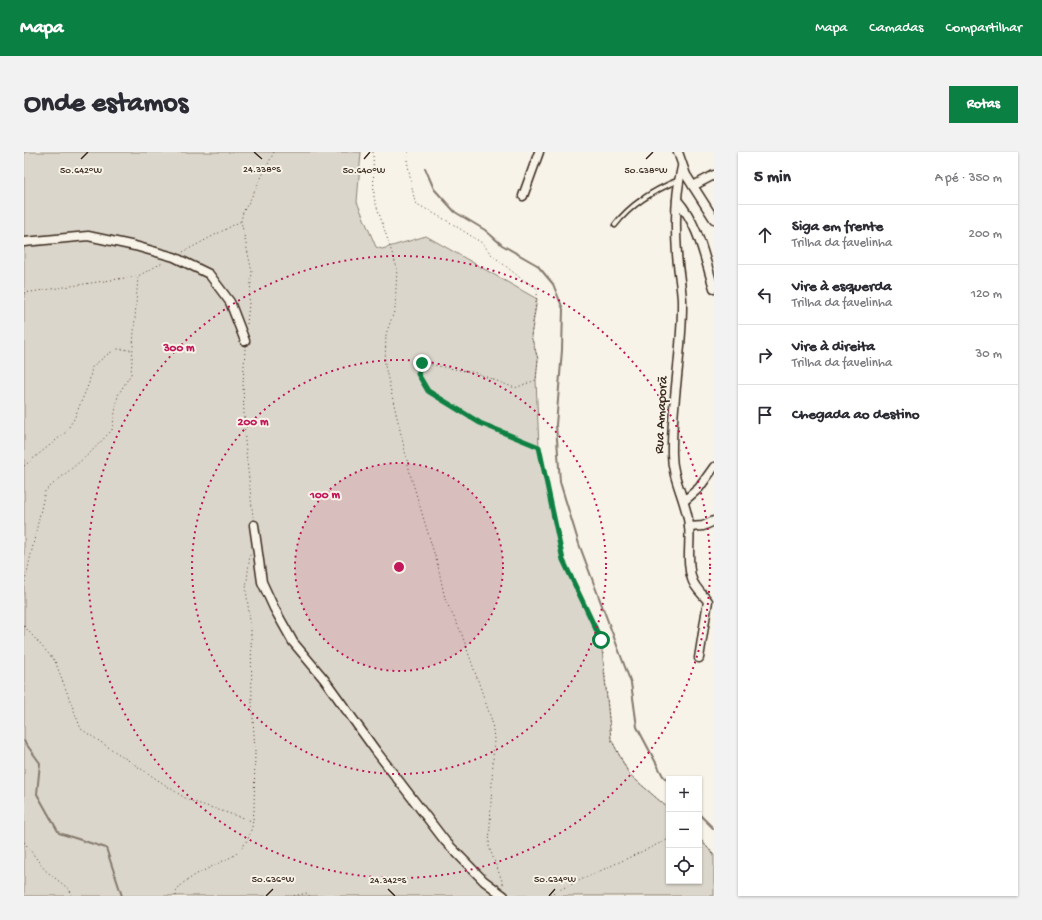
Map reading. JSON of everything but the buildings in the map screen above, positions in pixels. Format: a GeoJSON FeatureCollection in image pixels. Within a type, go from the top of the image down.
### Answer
{"type":"FeatureCollection","features":[{"type":"Feature","properties":{"kind":"street"},"geometry":{"type":"LineString","coordinates":[[523,196],[539,152]]}},
{"type":"Feature","properties":{"kind":"street"},"geometry":{"type":"LineString","coordinates":[[678,152],[686,175],[714,219]]}},
{"type":"Feature","properties":{"kind":"street","name":"Rua Amaporã"},"geometry":{"type":"LineString","coordinates":[[682,167],[679,180],[676,217],[677,254],[682,306],[681,335],[672,455],[675,478],[684,501],[689,527],[691,579],[694,585],[711,602],[699,658]]}},
{"type":"Feature","properties":{"kind":"street"},"geometry":{"type":"LineString","coordinates":[[693,186],[714,175]]}},
{"type":"Feature","properties":{"kind":"street"},"geometry":{"type":"LineString","coordinates":[[677,200],[684,208],[693,224],[701,243],[714,288]]}},
{"type":"Feature","properties":{"kind":"street"},"geometry":{"type":"LineString","coordinates":[[24,242],[88,236],[135,246],[174,257],[209,274],[230,302],[245,341]]}},
{"type":"Feature","properties":{"kind":"street"},"geometry":{"type":"LineString","coordinates":[[684,501],[699,488],[714,467]]}},
{"type":"Feature","properties":{"kind":"street"},"geometry":{"type":"LineString","coordinates":[[689,527],[703,526],[714,521]]}},
{"type":"Feature","properties":{"kind":"street"},"geometry":{"type":"LineString","coordinates":[[254,525],[262,582],[274,608],[293,642],[324,679],[376,751],[445,841],[484,881],[505,893]]}},
{"type":"Feature","properties":{"kind":"lane"},"geometry":{"type":"LineString","coordinates":[[615,226],[630,210],[651,193],[679,180]]}},
{"type":"Feature","properties":{"kind":"path"},"geometry":{"type":"LineString","coordinates":[[374,152],[374,198],[397,268],[395,309],[386,334],[385,366],[411,477],[438,566],[445,599],[461,632],[492,721],[494,739],[489,847],[505,893]]}},
{"type":"Feature","properties":{"kind":"path"},"geometry":{"type":"LineString","coordinates":[[408,152],[407,160],[415,203],[451,223],[482,243],[491,254],[519,277],[538,288],[531,336],[538,359],[536,380],[514,388],[476,373],[422,363],[418,374],[428,391],[480,423],[539,447],[563,560],[602,643],[611,739],[628,774],[666,806]]}},
{"type":"Feature","properties":{"kind":"path"},"geometry":{"type":"LineString","coordinates":[[24,293],[138,276],[241,221]]}},
{"type":"Feature","properties":{"kind":"path"},"geometry":{"type":"LineString","coordinates":[[24,586],[45,490],[90,453],[112,430],[118,395],[131,374],[138,276]]}},
{"type":"Feature","properties":{"kind":"path"},"geometry":{"type":"LineString","coordinates":[[24,466],[65,433],[74,419],[89,383],[92,367],[108,354],[117,349],[133,350]]}},
{"type":"Feature","properties":{"kind":"path"},"geometry":{"type":"LineString","coordinates":[[176,896],[176,892],[183,883],[234,855],[242,848],[248,839],[252,821],[255,751],[252,703],[251,630],[246,589],[250,553]]}},
{"type":"Feature","properties":{"kind":"path"},"geometry":{"type":"LineString","coordinates":[[24,626],[55,661],[81,729],[188,800],[252,821]]}},
{"type":"Feature","properties":{"kind":"path"},"geometry":{"type":"LineString","coordinates":[[546,896],[666,839]]}},
{"type":"Feature","properties":{"kind":"path"},"geometry":{"type":"LineString","coordinates":[[702,841],[714,855]]}},
{"type":"Feature","properties":{"kind":"path"},"geometry":{"type":"LineString","coordinates":[[24,842],[45,870],[70,890],[71,896]]}},
{"type":"Feature","properties":{"kind":"path"},"geometry":{"type":"LineString","coordinates":[[294,896],[307,894],[310,896]]}},
{"type":"Feature","properties":{"kind":"shaded area"},"geometry":{"type":"Polygon","coordinates":[[[24,152],[361,152],[357,202],[376,247],[382,249],[426,236],[537,299],[531,336],[538,359],[536,380],[539,447],[563,560],[601,640],[611,739],[629,774],[666,806],[666,884],[702,884],[702,841],[714,855],[714,896],[24,896],[24,152]]]}},
{"type":"Feature","properties":{"kind":"waterway"},"geometry":{"type":"LineString","coordinates":[[425,168],[434,189],[455,212],[485,230],[502,245],[537,265],[553,284],[563,309],[562,350],[556,425],[560,482],[579,544],[631,683],[637,727],[666,779]]}},
{"type":"Feature","properties":{"kind":"waterway"},"geometry":{"type":"LineString","coordinates":[[24,741],[40,763],[37,794],[59,833],[106,848],[122,896]]}},
{"type":"Feature","properties":{"kind":"waterway"},"geometry":{"type":"LineString","coordinates":[[702,817],[714,829]]}},
{"type":"Feature","properties":{"kind":"route"},"geometry":{"type":"LineString","coordinates":[[422,363],[418,374],[428,391],[480,423],[539,447],[563,560],[601,640]]}}]}
